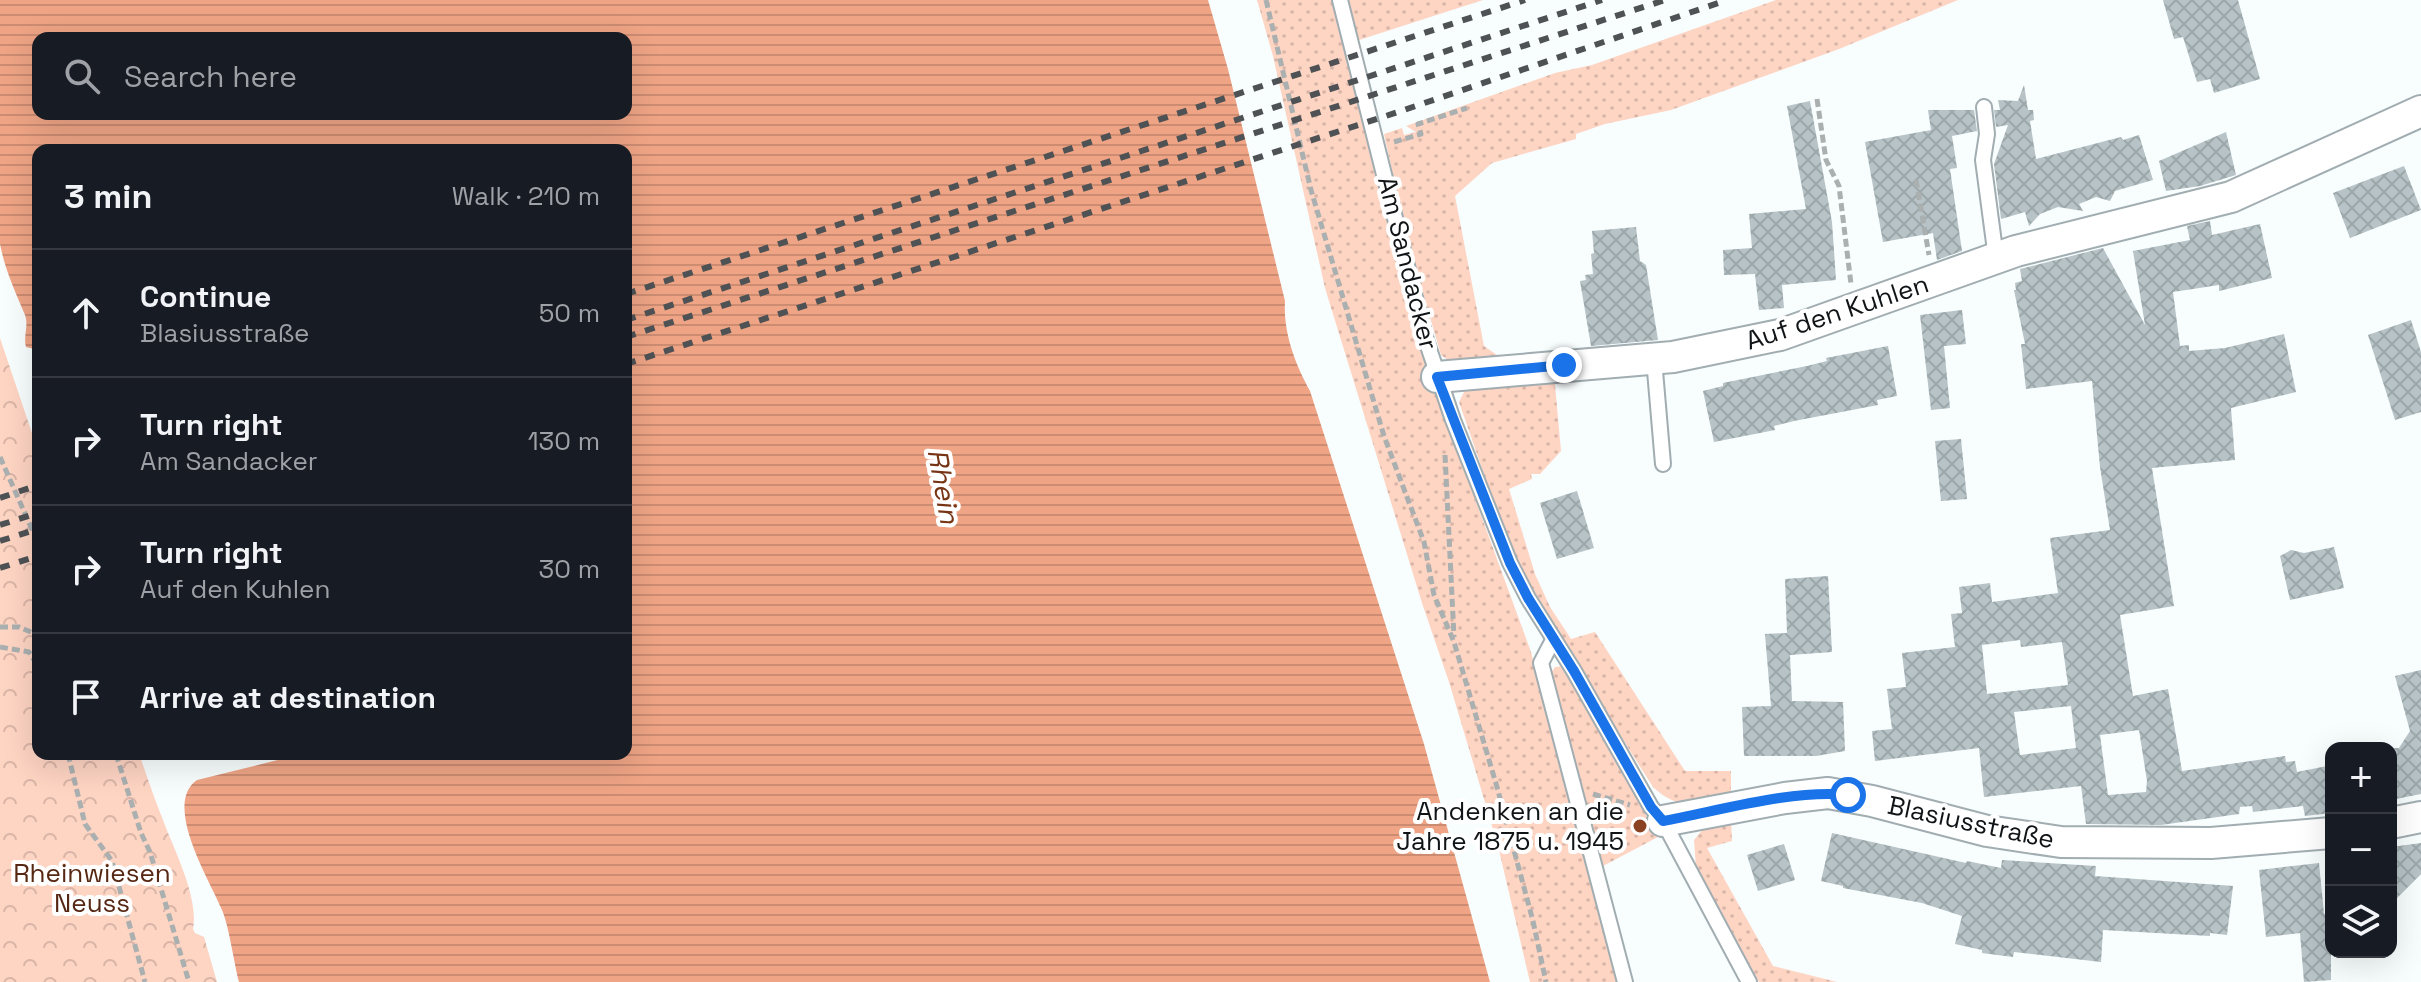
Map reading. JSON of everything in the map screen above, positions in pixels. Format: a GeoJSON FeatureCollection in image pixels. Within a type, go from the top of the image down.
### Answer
{"type":"FeatureCollection","features":[{"type":"Feature","properties":{"kind":"street","name":"Auf den Kuhlen"},"geometry":{"type":"LineString","coordinates":[[1437,377],[1654,359],[1780,335],[1996,258],[2231,197],[2421,111]]}},
{"type":"Feature","properties":{"kind":"street","name":"Blasiusstraße"},"geometry":{"type":"LineString","coordinates":[[1657,814],[1828,793],[1872,801],[1987,831],[2061,842],[2223,843],[2325,834]]}},
{"type":"Feature","properties":{"kind":"street"},"geometry":{"type":"LineString","coordinates":[[2397,822],[2421,817]]}},
{"type":"Feature","properties":{"kind":"lane","name":"Am Sandacker"},"geometry":{"type":"LineString","coordinates":[[1340,0],[1437,377],[1510,563],[1657,814],[1749,982]]}},
{"type":"Feature","properties":{"kind":"lane"},"geometry":{"type":"LineString","coordinates":[[1984,107],[1987,134],[1983,160],[1996,258]]}},
{"type":"Feature","properties":{"kind":"lane"},"geometry":{"type":"LineString","coordinates":[[1654,359],[1663,464]]}},
{"type":"Feature","properties":{"kind":"lane"},"geometry":{"type":"LineString","coordinates":[[1553,640],[1541,663],[1625,982]]}},
{"type":"Feature","properties":{"kind":"path"},"geometry":{"type":"LineString","coordinates":[[1266,0],[1311,190],[1384,436],[1424,542],[1434,595],[1454,642],[1497,787],[1546,982]]}},
{"type":"Feature","properties":{"kind":"path"},"geometry":{"type":"LineString","coordinates":[[1817,99],[1826,160],[1839,186],[1855,309]]}},
{"type":"Feature","properties":{"kind":"path"},"geometry":{"type":"LineString","coordinates":[[1378,147],[1421,134],[1418,124],[1467,108]]}},
{"type":"Feature","properties":{"kind":"path"},"geometry":{"type":"LineString","coordinates":[[1916,180],[1934,280]]}},
{"type":"Feature","properties":{"kind":"path"},"geometry":{"type":"LineString","coordinates":[[1453,420],[1446,431],[1445,483],[1454,642]]}},
{"type":"Feature","properties":{"kind":"path"},"geometry":{"type":"LineString","coordinates":[[0,457],[32,529]]}},
{"type":"Feature","properties":{"kind":"path"},"geometry":{"type":"LineString","coordinates":[[0,627],[19,627],[32,632]]}},
{"type":"Feature","properties":{"kind":"path"},"geometry":{"type":"LineString","coordinates":[[0,647],[29,652],[32,657]]}},
{"type":"Feature","properties":{"kind":"path"},"geometry":{"type":"LineString","coordinates":[[69,760],[85,824],[112,861],[145,982]]}},
{"type":"Feature","properties":{"kind":"path"},"geometry":{"type":"LineString","coordinates":[[118,760],[150,852],[189,982]]}},
{"type":"Feature","properties":{"kind":"path"},"geometry":{"type":"LineString","coordinates":[[1573,787],[1657,814]]}},
{"type":"Feature","properties":{"kind":"green space"},"geometry":{"type":"Polygon","coordinates":[[[1257,0],[1338,0],[1372,135],[1418,343],[1531,652],[1617,982],[1530,982],[1498,846],[1325,288],[1273,56],[1257,0]]]}},
{"type":"Feature","properties":{"kind":"green space"},"geometry":{"type":"Polygon","coordinates":[[[1346,0],[1483,0],[1356,41],[1346,0]]]}},
{"type":"Feature","properties":{"kind":"green space"},"geometry":{"type":"Polygon","coordinates":[[[1776,0],[1958,0],[1839,49],[1671,110],[1605,124],[1576,134],[1576,139],[1492,163],[1455,196],[1484,346],[1510,364],[1455,365],[1441,355],[1406,235],[1384,134],[1402,128],[1404,135],[1416,132],[1406,126],[1776,0]]]}},
{"type":"Feature","properties":{"kind":"green space","name":"Rheinwiesen Neuss"},"geometry":{"type":"Polygon","coordinates":[[[0,338],[32,433],[32,760],[141,760],[189,888],[193,929],[204,937],[217,982],[0,982],[0,338]]]}},
{"type":"Feature","properties":{"kind":"green space"},"geometry":{"type":"Polygon","coordinates":[[[1554,374],[1561,451],[1540,474],[1531,474],[1532,479],[1509,489],[1535,574],[1550,607],[1571,639],[1595,632],[1685,771],[1731,771],[1731,798],[1680,803],[1653,787],[1543,613],[1513,558],[1459,402],[1467,386],[1554,374]]]}},
{"type":"Feature","properties":{"kind":"green space"},"geometry":{"type":"Polygon","coordinates":[[[1564,666],[1658,837],[1603,866],[1551,673],[1555,667],[1564,666]]]}},
{"type":"Feature","properties":{"kind":"green space"},"geometry":{"type":"Polygon","coordinates":[[[1731,821],[1732,841],[1707,848],[1773,966],[1837,982],[1759,982],[1696,867],[1694,840],[1704,828],[1731,821]]]}},
{"type":"Feature","properties":{"kind":"water","name":"Rhein"},"geometry":{"type":"Polygon","coordinates":[[[0,0],[1208,0],[1285,301],[1291,348],[1310,391],[1424,744],[1490,982],[239,982],[225,917],[186,824],[184,806],[188,791],[197,780],[278,760],[632,760],[632,144],[32,144],[32,348],[26,347],[26,319],[7,272],[0,244],[0,0]]]}},
{"type":"Feature","properties":{"kind":"building"},"geometry":{"type":"Polygon","coordinates":[[[2163,0],[2238,0],[2260,79],[2214,93],[2210,79],[2197,82],[2183,37],[2174,39],[2163,0]]]}},
{"type":"Feature","properties":{"kind":"building"},"geometry":{"type":"Polygon","coordinates":[[[2024,85],[2028,110],[2033,110],[2034,120],[2030,121],[2036,159],[2139,135],[2153,180],[2115,191],[2110,201],[2096,197],[2079,204],[2083,211],[2058,207],[2040,214],[2029,226],[2025,212],[2001,219],[1994,164],[2008,125],[1996,127],[1994,110],[2000,110],[1998,100],[2018,101],[2024,85]]]}},
{"type":"Feature","properties":{"kind":"building"},"geometry":{"type":"Polygon","coordinates":[[[1810,101],[1832,222],[1836,280],[1782,285],[1784,308],[1759,310],[1755,274],[1724,275],[1723,250],[1752,248],[1749,214],[1806,209],[1787,106],[1810,101]]]}},
{"type":"Feature","properties":{"kind":"building"},"geometry":{"type":"Polygon","coordinates":[[[1928,110],[1974,110],[1977,131],[1952,136],[1957,168],[1950,169],[1962,251],[1937,260],[1933,233],[1883,242],[1865,142],[1931,130],[1928,110]]]}},
{"type":"Feature","properties":{"kind":"building"},"geometry":{"type":"Polygon","coordinates":[[[2226,132],[2236,175],[2200,186],[2166,191],[2159,161],[2226,132]]]}},
{"type":"Feature","properties":{"kind":"building"},"geometry":{"type":"Polygon","coordinates":[[[2404,166],[2421,210],[2350,238],[2333,193],[2404,166]]]}},
{"type":"Feature","properties":{"kind":"building"},"geometry":{"type":"Polygon","coordinates":[[[2210,221],[2212,235],[2260,224],[2272,278],[2219,291],[2219,285],[2173,292],[2180,346],[2189,345],[2189,351],[2225,348],[2284,334],[2296,392],[2231,408],[2235,460],[2152,468],[2174,606],[2120,615],[2133,696],[2168,689],[2182,771],[2285,756],[2286,762],[2295,761],[2297,772],[2325,766],[2325,814],[2305,816],[2303,806],[2253,812],[2252,806],[2240,807],[2239,814],[2161,825],[2086,824],[2081,786],[1984,797],[1979,748],[1875,761],[1872,731],[1892,729],[1887,689],[1906,687],[1902,653],[1955,647],[1951,614],[1962,613],[1959,587],[1990,583],[1992,602],[2058,593],[2050,538],[2110,530],[2092,381],[2026,389],[2021,344],[2025,344],[2014,290],[2015,283],[2022,281],[2020,269],[2103,248],[2145,325],[2133,251],[2190,240],[2187,226],[2210,221]],[[2020,640],[1982,645],[1987,694],[2068,685],[2062,642],[2021,647],[2020,640]],[[2071,706],[2014,712],[2020,755],[2076,748],[2071,706]],[[2139,730],[2100,735],[2108,795],[2146,792],[2139,730]]]}},
{"type":"Feature","properties":{"kind":"building"},"geometry":{"type":"Polygon","coordinates":[[[1636,227],[1640,261],[1646,265],[1658,340],[1591,346],[1580,281],[1586,280],[1585,275],[1593,274],[1592,231],[1636,227]]]}},
{"type":"Feature","properties":{"kind":"building"},"geometry":{"type":"Polygon","coordinates":[[[1962,310],[1966,344],[1944,346],[1950,408],[1931,410],[1920,315],[1962,310]]]}},
{"type":"Feature","properties":{"kind":"building"},"geometry":{"type":"Polygon","coordinates":[[[2411,320],[2421,352],[2421,412],[2395,420],[2368,335],[2411,320]]]}},
{"type":"Feature","properties":{"kind":"building"},"geometry":{"type":"Polygon","coordinates":[[[1888,346],[1897,396],[1877,400],[1878,405],[1794,421],[1774,426],[1775,430],[1714,442],[1703,391],[1723,386],[1723,383],[1888,346]]]}},
{"type":"Feature","properties":{"kind":"building"},"geometry":{"type":"Polygon","coordinates":[[[1961,439],[1967,499],[1941,501],[1935,441],[1961,439]]]}},
{"type":"Feature","properties":{"kind":"building"},"geometry":{"type":"Polygon","coordinates":[[[1577,491],[1594,548],[1557,559],[1540,503],[1577,491]]]}},
{"type":"Feature","properties":{"kind":"building"},"geometry":{"type":"Polygon","coordinates":[[[2334,547],[2344,588],[2290,600],[2280,556],[2291,550],[2304,553],[2334,547]]]}},
{"type":"Feature","properties":{"kind":"building"},"geometry":{"type":"Polygon","coordinates":[[[1828,576],[1832,652],[1790,655],[1792,701],[1843,702],[1845,751],[1816,756],[1744,756],[1742,707],[1771,706],[1765,634],[1787,633],[1785,579],[1828,576]]]}},
{"type":"Feature","properties":{"kind":"building"},"geometry":{"type":"Polygon","coordinates":[[[2421,670],[2421,794],[2397,799],[2397,748],[2410,731],[2395,676],[2421,670]]]}},
{"type":"Feature","properties":{"kind":"building"},"geometry":{"type":"Polygon","coordinates":[[[1832,833],[2001,868],[2002,860],[2096,866],[2095,876],[2233,886],[2227,935],[2103,930],[2101,962],[2014,952],[2013,957],[1982,953],[1982,950],[1955,944],[1962,916],[1922,903],[1821,881],[1832,833]]]}},
{"type":"Feature","properties":{"kind":"building"},"geometry":{"type":"Polygon","coordinates":[[[2421,843],[2421,874],[2397,898],[2397,886],[2397,846],[2421,843]]]}},
{"type":"Feature","properties":{"kind":"building"},"geometry":{"type":"Polygon","coordinates":[[[1784,844],[1795,880],[1758,891],[1747,855],[1784,844]]]}},
{"type":"Feature","properties":{"kind":"building"},"geometry":{"type":"Polygon","coordinates":[[[2319,863],[2325,914],[2325,958],[2331,958],[2331,980],[2304,982],[2300,933],[2266,937],[2259,870],[2319,863]]]}},
{"type":"Feature","properties":{"kind":"railway"},"geometry":{"type":"LineString","coordinates":[[632,292],[1525,0]]}},
{"type":"Feature","properties":{"kind":"railway"},"geometry":{"type":"LineString","coordinates":[[632,318],[1602,0]]}},
{"type":"Feature","properties":{"kind":"railway"},"geometry":{"type":"LineString","coordinates":[[632,335],[1665,0]]}},
{"type":"Feature","properties":{"kind":"railway"},"geometry":{"type":"LineString","coordinates":[[632,362],[1401,111],[1727,0]]}},
{"type":"Feature","properties":{"kind":"railway"},"geometry":{"type":"LineString","coordinates":[[0,498],[32,487]]}},
{"type":"Feature","properties":{"kind":"railway"},"geometry":{"type":"LineString","coordinates":[[0,525],[32,515]]}},
{"type":"Feature","properties":{"kind":"railway"},"geometry":{"type":"LineString","coordinates":[[0,541],[32,531]]}},
{"type":"Feature","properties":{"kind":"railway"},"geometry":{"type":"LineString","coordinates":[[0,568],[32,558]]}},
{"type":"Feature","properties":{"kind":"place","name":"Andenken an die Jahre 1875 u. 1945"},"geometry":{"type":"Point","coordinates":[1640,826]}},
{"type":"Feature","properties":{"kind":"route"},"geometry":{"type":"LineString","coordinates":[[1564,365],[1437,377],[1510,563],[1651,807],[1663,821],[1785,798],[1828,793],[1848,795]]}}]}
